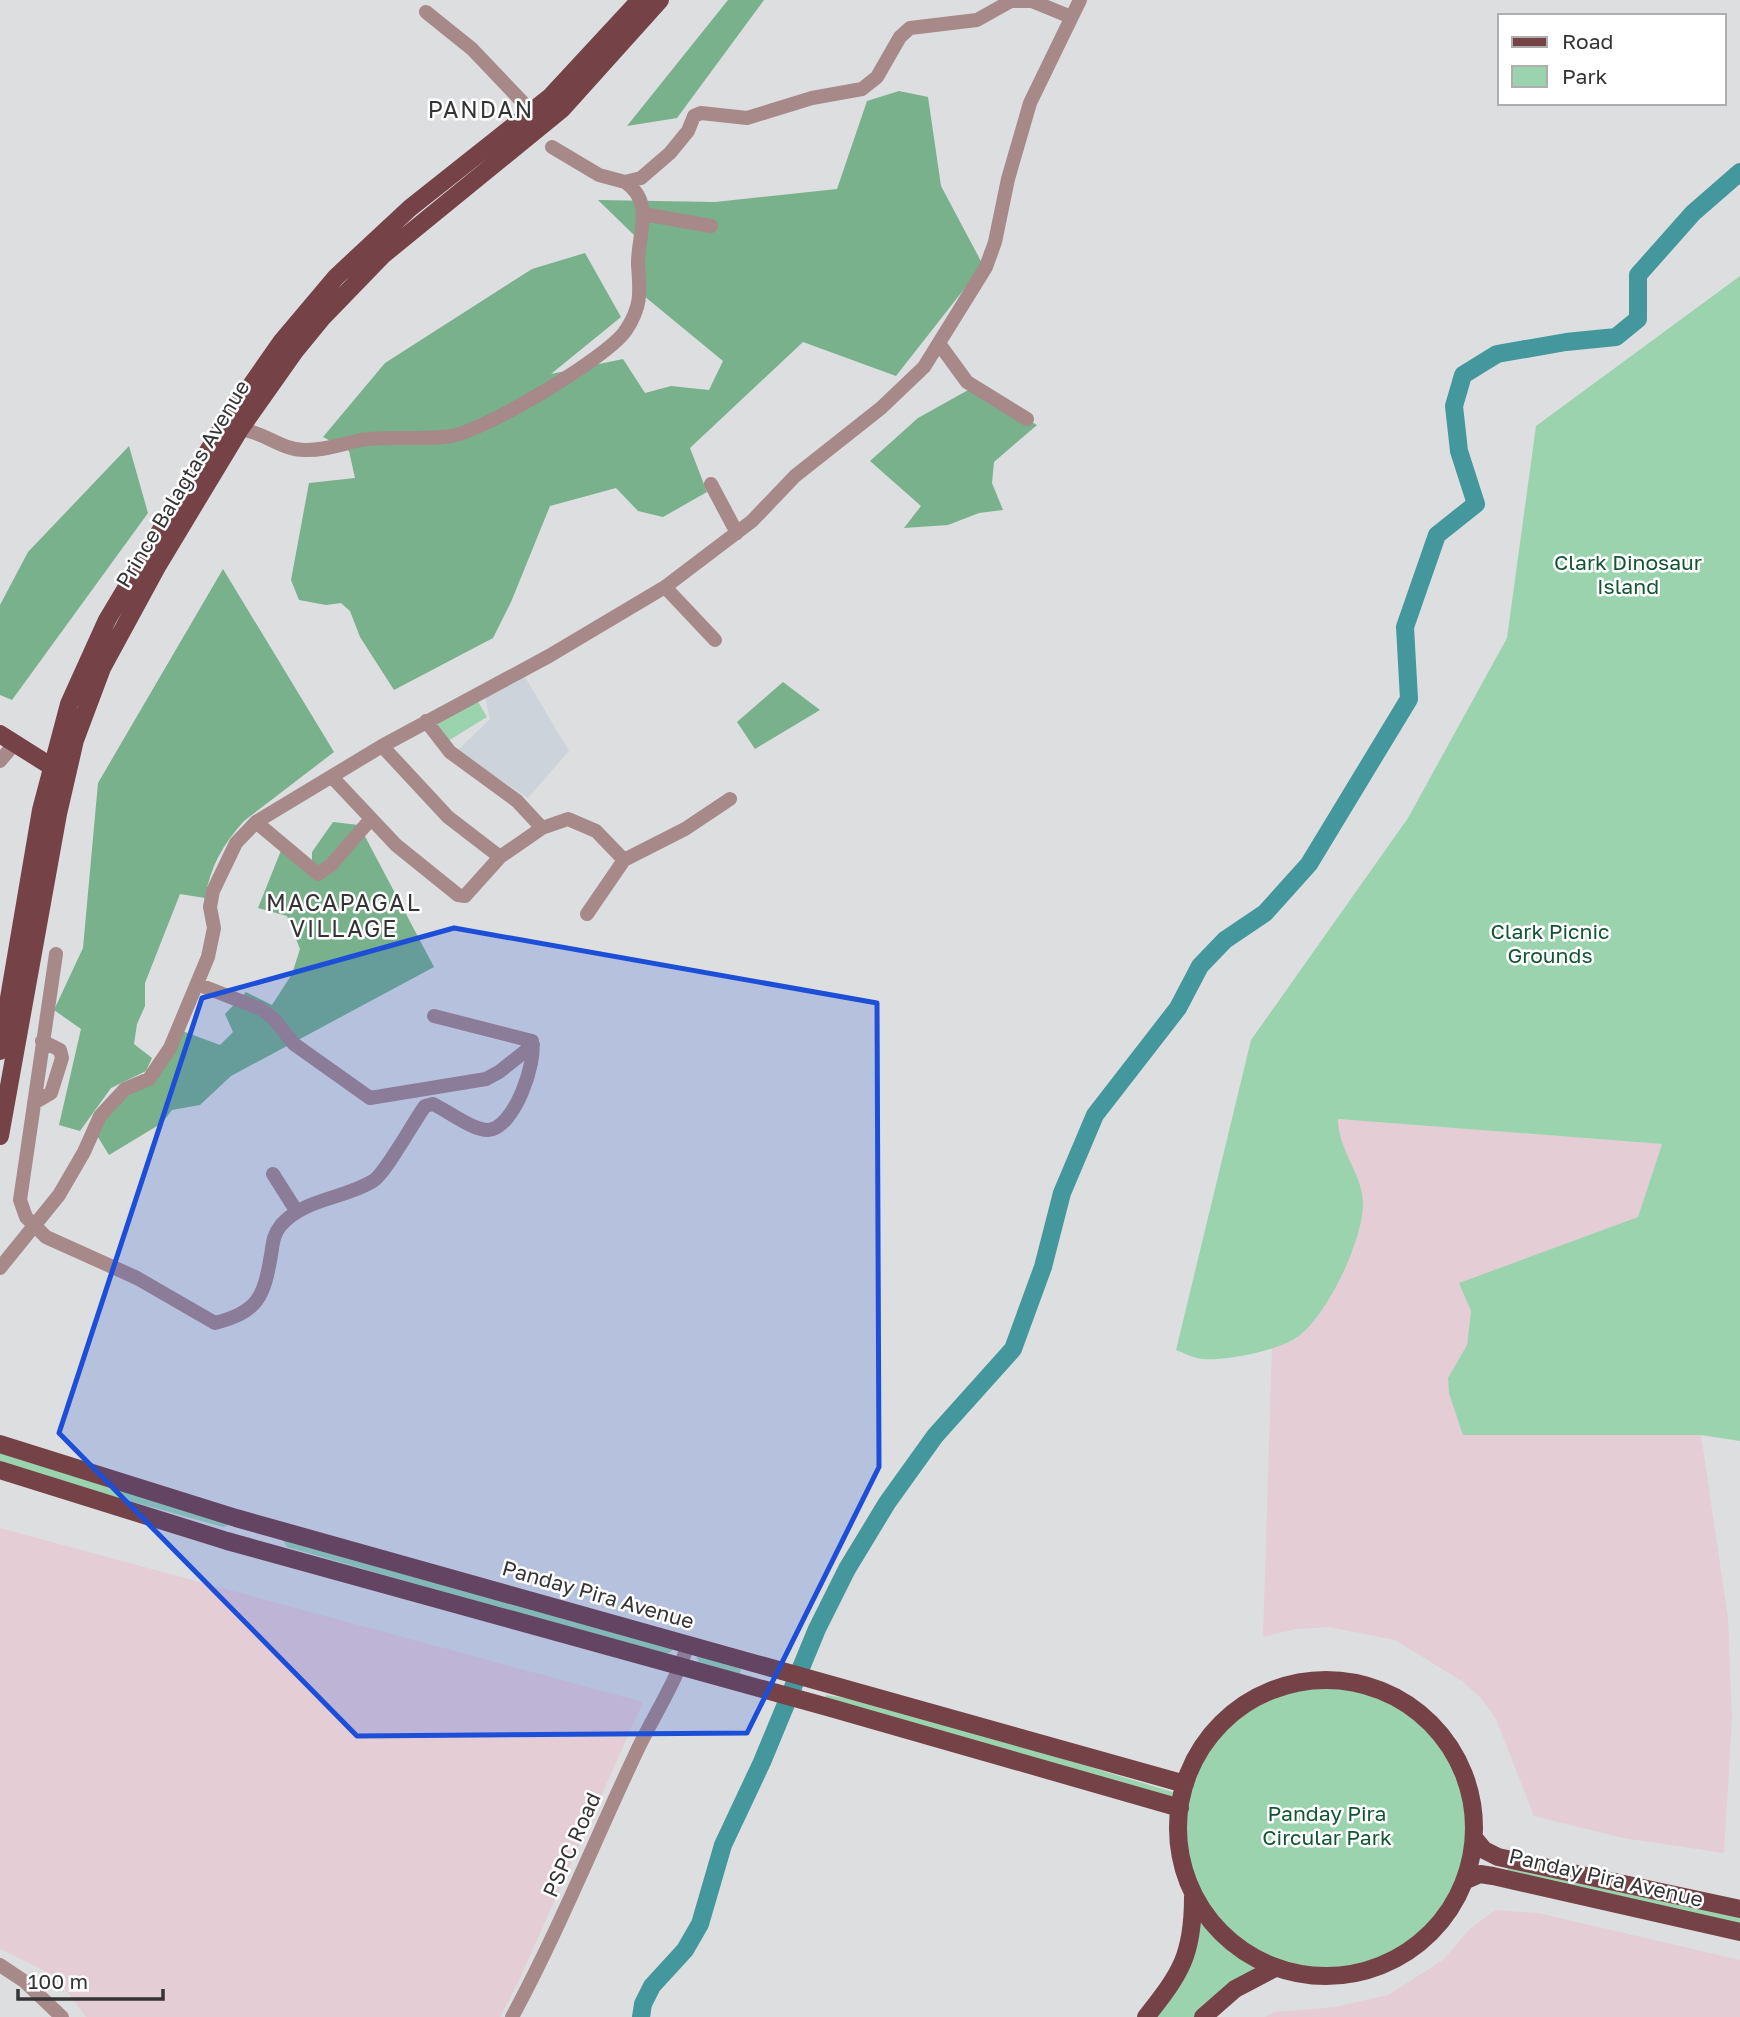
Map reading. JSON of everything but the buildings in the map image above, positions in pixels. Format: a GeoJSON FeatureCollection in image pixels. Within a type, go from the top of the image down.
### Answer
{"type":"FeatureCollection","features":[{"type":"Feature","properties":{"kind":"main road","name":"Prince Balagtas Avenue"},"geometry":{"type":"LineString","coordinates":[[0,1136],[69,704],[107,620],[226,421],[282,341],[335,277],[373,240],[532,112],[584,63],[640,0]]}},
{"type":"Feature","properties":{"kind":"main road","name":"Prince Balagtas Avenue"},"geometry":{"type":"LineString","coordinates":[[0,1051],[28,879],[59,771],[102,668],[158,565],[240,429],[295,351],[374,263],[421,221],[562,109],[660,0]]}},
{"type":"Feature","properties":{"kind":"main road"},"geometry":{"type":"LineString","coordinates":[[7,739],[59,771]]}},
{"type":"Feature","properties":{"kind":"main road","name":"Panday Pira Avenue"},"geometry":{"type":"LineString","coordinates":[[0,1444],[236,1518],[1185,1784]]}},
{"type":"Feature","properties":{"kind":"main road"},"geometry":{"type":"LineString","coordinates":[[0,1470],[227,1541],[739,1682],[1180,1808]]}},
{"type":"Feature","properties":{"kind":"main road"},"geometry":{"type":"LineString","coordinates":[[227,1541],[236,1518]]}},
{"type":"Feature","properties":{"kind":"main road"},"geometry":{"type":"LineString","coordinates":[[1146,2017],[1182,1968],[1191,1944],[1193,1897],[1181,1854],[1180,1808],[1185,1784],[1211,1736],[1233,1712],[1258,1696],[1284,1685],[1308,1680],[1340,1680],[1369,1685],[1399,1696],[1422,1712],[1442,1732],[1457,1756],[1468,1782],[1473,1810],[1474,1838],[1464,1881],[1450,1907],[1433,1929],[1411,1948],[1386,1963],[1359,1972],[1330,1977],[1301,1976],[1273,1969],[1249,1958],[1228,1941],[1193,1897]]}},
{"type":"Feature","properties":{"kind":"main road","name":"Panday Pira Avenue"},"geometry":{"type":"LineString","coordinates":[[1474,1838],[1484,1850],[1498,1857],[1740,1909]]}},
{"type":"Feature","properties":{"kind":"main road","name":"Panday Pira Avenue"},"geometry":{"type":"LineString","coordinates":[[1464,1881],[1480,1874],[1493,1876],[1740,1932]]}},
{"type":"Feature","properties":{"kind":"main road"},"geometry":{"type":"LineString","coordinates":[[1203,2017],[1235,1989],[1273,1969]]}},
{"type":"Feature","properties":{"kind":"street"},"geometry":{"type":"LineString","coordinates":[[625,182],[641,178],[661,162],[680,143],[694,116],[701,113],[747,118],[812,98],[862,89],[877,77],[900,37],[909,28],[977,20],[1000,6],[1021,0],[1072,17]]}},
{"type":"Feature","properties":{"kind":"street"},"geometry":{"type":"LineString","coordinates":[[0,1268],[34,1228],[76,1168],[93,1128],[106,1108],[125,1089],[144,1083],[155,1073],[170,1048],[208,957],[214,928],[210,907],[213,891],[236,843],[256,822],[382,746],[549,656],[665,587],[737,533],[795,476],[881,408],[924,367],[940,345],[989,258],[1030,103],[1080,0]]}},
{"type":"Feature","properties":{"kind":"street"},"geometry":{"type":"LineString","coordinates":[[426,12],[472,49],[532,112]]}},
{"type":"Feature","properties":{"kind":"street"},"geometry":{"type":"LineString","coordinates":[[240,429],[259,432],[291,449],[306,451],[361,440],[451,436],[539,394],[591,364],[626,331],[640,301],[638,255],[643,214],[636,190],[625,182],[599,175],[552,147]]}},
{"type":"Feature","properties":{"kind":"street"},"geometry":{"type":"LineString","coordinates":[[643,214],[711,226]]}},
{"type":"Feature","properties":{"kind":"street"},"geometry":{"type":"LineString","coordinates":[[940,345],[967,382],[1027,419]]}},
{"type":"Feature","properties":{"kind":"street"},"geometry":{"type":"LineString","coordinates":[[711,484],[737,533]]}},
{"type":"Feature","properties":{"kind":"street"},"geometry":{"type":"LineString","coordinates":[[665,587],[715,640]]}},
{"type":"Feature","properties":{"kind":"street"},"geometry":{"type":"LineString","coordinates":[[426,721],[450,752],[517,801],[542,828]]}},
{"type":"Feature","properties":{"kind":"street"},"geometry":{"type":"LineString","coordinates":[[0,761],[7,739]]}},
{"type":"Feature","properties":{"kind":"street"},"geometry":{"type":"LineString","coordinates":[[382,746],[447,817],[500,857]]}},
{"type":"Feature","properties":{"kind":"street"},"geometry":{"type":"LineString","coordinates":[[332,776],[370,820],[461,897],[500,857],[542,828],[568,819],[581,822],[609,842],[624,860]]}},
{"type":"Feature","properties":{"kind":"street"},"geometry":{"type":"LineString","coordinates":[[587,914],[624,860],[685,829],[730,799]]}},
{"type":"Feature","properties":{"kind":"street"},"geometry":{"type":"LineString","coordinates":[[256,822],[318,874],[331,865],[370,820]]}},
{"type":"Feature","properties":{"kind":"street"},"geometry":{"type":"LineString","coordinates":[[56,954],[20,1200],[34,1228],[46,1237],[137,1278],[215,1323],[236,1318],[257,1303],[264,1289],[274,1235],[297,1212],[379,1177],[425,1106],[433,1104],[479,1128],[497,1127],[513,1108],[531,1072],[533,1045],[528,1039],[434,1016]]}},
{"type":"Feature","properties":{"kind":"street"},"geometry":{"type":"LineString","coordinates":[[197,984],[261,1009],[273,1018],[294,1044],[370,1098],[486,1079],[533,1045]]}},
{"type":"Feature","properties":{"kind":"street"},"geometry":{"type":"LineString","coordinates":[[34,1103],[51,1094],[62,1058],[60,1050],[42,1041]]}},
{"type":"Feature","properties":{"kind":"street"},"geometry":{"type":"LineString","coordinates":[[273,1174],[297,1212]]}},
{"type":"Feature","properties":{"kind":"street","name":"PSPC Road"},"geometry":{"type":"LineString","coordinates":[[512,2017],[558,1928],[667,1689],[683,1642]]}},
{"type":"Feature","properties":{"kind":"street"},"geometry":{"type":"LineString","coordinates":[[0,1965],[34,1989],[62,2017]]}},
{"type":"Feature","properties":{"kind":"highlighted area"},"geometry":{"type":"Polygon","coordinates":[[[454,928],[877,1003],[879,1467],[747,1733],[357,1736],[59,1433],[202,998],[454,928]]]}},
{"type":"Feature","properties":{"kind":"shaded area"},"geometry":{"type":"Polygon","coordinates":[[[522,672],[569,751],[528,798],[457,751],[490,719],[485,697],[522,672]]]}},
{"type":"Feature","properties":{"kind":"shaded area"},"geometry":{"type":"Polygon","coordinates":[[[1337,1119],[1662,1144],[1638,1217],[1460,1283],[1471,1310],[1467,1345],[1448,1378],[1463,1435],[1701,1435],[1728,1618],[1732,1720],[1724,1853],[1623,1838],[1534,1816],[1496,1719],[1481,1698],[1463,1682],[1395,1640],[1329,1627],[1296,1629],[1263,1637],[1272,1347],[1296,1339],[1315,1320],[1354,1248],[1358,1184],[1339,1137],[1337,1119]]]}},
{"type":"Feature","properties":{"kind":"shaded area"},"geometry":{"type":"Polygon","coordinates":[[[0,1528],[643,1702],[516,1987],[500,2017],[86,2017],[64,1987],[43,1970],[0,1949],[0,1528]]]}},
{"type":"Feature","properties":{"kind":"shaded area"},"geometry":{"type":"Polygon","coordinates":[[[1495,1910],[1538,1913],[1740,1960],[1740,2017],[1265,2017],[1275,2012],[1335,2007],[1388,1995],[1443,1960],[1470,1929],[1495,1910]]]}},
{"type":"Feature","properties":{"kind":"green space"},"geometry":{"type":"Polygon","coordinates":[[[728,0],[764,0],[677,118],[627,126],[728,0]]]}},
{"type":"Feature","properties":{"kind":"green space"},"geometry":{"type":"Polygon","coordinates":[[[899,91],[928,97],[941,186],[983,265],[896,376],[803,342],[690,448],[707,492],[663,517],[638,511],[616,488],[550,506],[511,602],[493,638],[394,690],[360,637],[350,611],[341,603],[326,605],[299,600],[291,580],[309,483],[355,478],[349,451],[323,437],[385,363],[532,269],[585,253],[621,317],[551,374],[623,359],[645,393],[671,386],[709,390],[723,361],[638,291],[635,236],[598,200],[715,202],[837,189],[867,101],[899,91]]]}},
{"type":"Feature","properties":{"kind":"green space","name":"Clark Picnic Grounds"},"geometry":{"type":"Polygon","coordinates":[[[1740,276],[1740,1441],[1701,1435],[1463,1435],[1449,1393],[1448,1378],[1467,1345],[1471,1311],[1459,1283],[1638,1217],[1662,1144],[1338,1119],[1342,1140],[1361,1190],[1362,1216],[1358,1235],[1342,1276],[1319,1314],[1296,1338],[1264,1351],[1237,1357],[1202,1359],[1176,1350],[1251,1040],[1408,818],[1507,638],[1536,426],[1740,276]]]}},
{"type":"Feature","properties":{"kind":"green space"},"geometry":{"type":"Polygon","coordinates":[[[970,389],[1037,425],[994,462],[992,483],[1003,510],[979,513],[948,525],[904,528],[921,506],[870,461],[918,418],[970,389]]]}},
{"type":"Feature","properties":{"kind":"green space"},"geometry":{"type":"Polygon","coordinates":[[[129,446],[148,513],[12,700],[0,695],[0,605],[28,552],[129,446]]]}},
{"type":"Feature","properties":{"kind":"green space"},"geometry":{"type":"Polygon","coordinates":[[[223,569],[334,752],[244,821],[218,856],[205,898],[180,894],[145,983],[145,1006],[137,1024],[134,1044],[152,1058],[146,1071],[111,1088],[80,1131],[59,1125],[81,1029],[54,1010],[83,948],[98,783],[223,569]]]}},
{"type":"Feature","properties":{"kind":"green space"},"geometry":{"type":"Polygon","coordinates":[[[783,682],[820,710],[755,749],[737,722],[783,682]]]}},
{"type":"Feature","properties":{"kind":"green space"},"geometry":{"type":"Polygon","coordinates":[[[476,698],[487,717],[448,741],[436,722],[476,698]]]}},
{"type":"Feature","properties":{"kind":"green space"},"geometry":{"type":"Polygon","coordinates":[[[333,822],[359,825],[434,967],[231,1076],[200,1105],[172,1110],[162,1123],[109,1155],[93,1129],[145,1078],[177,1029],[220,1045],[233,1032],[225,1014],[246,992],[272,1005],[292,974],[300,949],[287,916],[258,908],[282,848],[312,872],[312,852],[333,822]]]}},
{"type":"Feature","properties":{"kind":"green space"},"geometry":{"type":"Polygon","coordinates":[[[0,1451],[231,1524],[223,1527],[47,1478],[0,1461],[0,1451]]]}},
{"type":"Feature","properties":{"kind":"green space"},"geometry":{"type":"Polygon","coordinates":[[[283,1540],[672,1648],[672,1651],[665,1655],[287,1547],[283,1540]]]}},
{"type":"Feature","properties":{"kind":"green space"},"geometry":{"type":"Polygon","coordinates":[[[701,1656],[741,1669],[740,1674],[699,1662],[696,1657],[701,1656]]]}},
{"type":"Feature","properties":{"kind":"green space","name":"Panday Pira Circular Park"},"geometry":{"type":"Polygon","coordinates":[[[1312,1686],[1340,1686],[1367,1692],[1393,1703],[1427,1727],[1444,1749],[1457,1774],[1468,1814],[1468,1842],[1457,1882],[1444,1907],[1427,1929],[1393,1953],[1367,1964],[1340,1970],[1312,1970],[1285,1964],[1259,1953],[1225,1929],[1201,1895],[1190,1869],[1184,1842],[1184,1814],[1190,1787],[1201,1761],[1225,1727],[1259,1703],[1285,1692],[1312,1686]]]}},
{"type":"Feature","properties":{"kind":"green space"},"geometry":{"type":"Polygon","coordinates":[[[826,1695],[877,1703],[1176,1793],[1171,1797],[825,1699],[826,1695]]]}},
{"type":"Feature","properties":{"kind":"green space"},"geometry":{"type":"Polygon","coordinates":[[[1509,1865],[1740,1915],[1740,1925],[1506,1874],[1509,1865]]]}},
{"type":"Feature","properties":{"kind":"green space"},"geometry":{"type":"Polygon","coordinates":[[[1199,1920],[1229,1952],[1263,1970],[1196,2017],[1155,2017],[1199,1920]]]}},
{"type":"Feature","properties":{"kind":"waterway"},"geometry":{"type":"LineString","coordinates":[[641,2017],[643,2004],[652,1986],[685,1950],[700,1924],[723,1845],[762,1762],[817,1629],[847,1569],[887,1503],[935,1436],[1013,1349],[1043,1267],[1062,1193],[1095,1115],[1178,1008],[1200,966],[1225,940],[1265,913],[1309,864],[1409,699],[1405,627],[1437,535],[1476,504],[1459,451],[1454,406],[1463,375],[1497,354],[1566,342],[1616,337],[1638,319],[1638,275],[1693,213],[1740,172]]}},
{"type":"Feature","properties":{"kind":"district","name":"PANDAN"},"geometry":{"type":"Point","coordinates":[481,110]}},
{"type":"Feature","properties":{"kind":"district","name":"MACAPAGAL VILLAGE"},"geometry":{"type":"Point","coordinates":[344,916]}},
{"type":"Feature","properties":{"kind":"park label","name":"Clark Dinosaur Island"},"geometry":{"type":"Point","coordinates":[1628,575]}}]}
